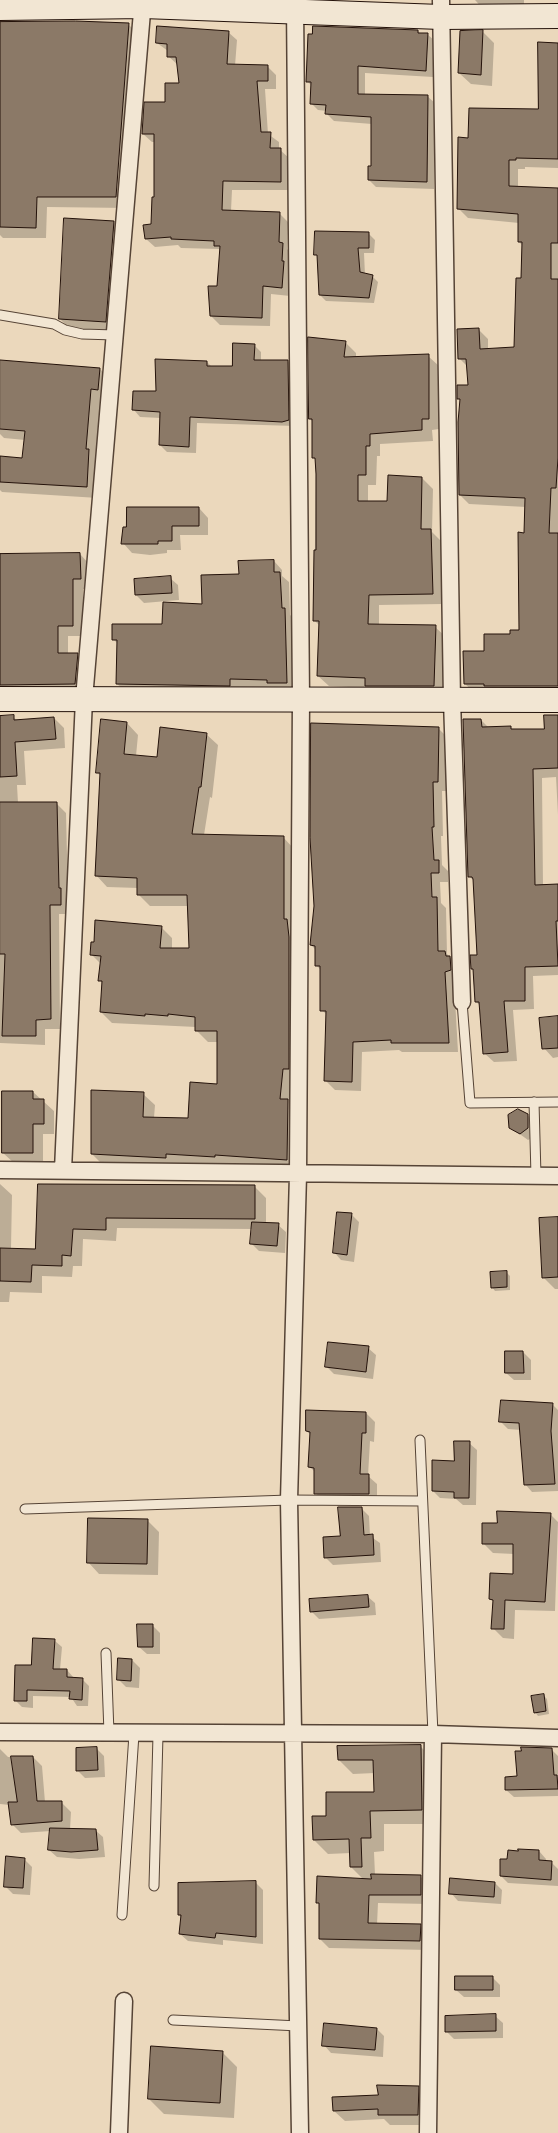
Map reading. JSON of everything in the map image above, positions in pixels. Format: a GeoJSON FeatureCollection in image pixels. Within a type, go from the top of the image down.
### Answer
{"type":"FeatureCollection","features":[{"type":"Feature","properties":{"kind":"street"},"geometry":{"type":"LineString","coordinates":[[62,1170],[84,699],[143,3]]}},
{"type":"Feature","properties":{"kind":"street"},"geometry":{"type":"LineString","coordinates":[[0,8],[143,3],[441,8],[558,16]]}},
{"type":"Feature","properties":{"kind":"street"},"geometry":{"type":"LineString","coordinates":[[295,6],[301,699],[298,1175],[289,1500],[300,2133]]}},
{"type":"Feature","properties":{"kind":"street"},"geometry":{"type":"LineString","coordinates":[[441,8],[452,700],[462,1002]]}},
{"type":"Feature","properties":{"kind":"street"},"geometry":{"type":"LineString","coordinates":[[0,699],[558,700]]}},
{"type":"Feature","properties":{"kind":"street"},"geometry":{"type":"LineString","coordinates":[[0,1170],[298,1175],[558,1176]]}},
{"type":"Feature","properties":{"kind":"street"},"geometry":{"type":"LineString","coordinates":[[0,1732],[433,1734],[558,1738]]}},
{"type":"Feature","properties":{"kind":"street"},"geometry":{"type":"LineString","coordinates":[[428,2133],[433,1734]]}},
{"type":"Feature","properties":{"kind":"street"},"geometry":{"type":"LineString","coordinates":[[119,2133],[124,2001]]}},
{"type":"Feature","properties":{"kind":"lane"},"geometry":{"type":"LineString","coordinates":[[0,315],[54,324],[65,330],[82,334],[115,335]]}},
{"type":"Feature","properties":{"kind":"lane"},"geometry":{"type":"LineString","coordinates":[[462,1002],[470,1103],[558,1102]]}},
{"type":"Feature","properties":{"kind":"lane"},"geometry":{"type":"LineString","coordinates":[[534,1102],[536,1176]]}},
{"type":"Feature","properties":{"kind":"lane"},"geometry":{"type":"LineString","coordinates":[[420,1440],[433,1734]]}},
{"type":"Feature","properties":{"kind":"lane"},"geometry":{"type":"LineString","coordinates":[[25,1509],[289,1500],[422,1501]]}},
{"type":"Feature","properties":{"kind":"lane"},"geometry":{"type":"LineString","coordinates":[[106,1652],[109,1733]]}},
{"type":"Feature","properties":{"kind":"lane"},"geometry":{"type":"LineString","coordinates":[[122,1915],[134,1734]]}},
{"type":"Feature","properties":{"kind":"lane"},"geometry":{"type":"LineString","coordinates":[[154,1886],[158,1734]]}},
{"type":"Feature","properties":{"kind":"lane"},"geometry":{"type":"LineString","coordinates":[[173,2020],[299,2026]]}},
{"type":"Feature","properties":{"kind":"building"},"geometry":{"type":"Polygon","coordinates":[[[76,21],[129,23],[116,197],[37,197],[36,228],[0,227],[0,22],[76,21]]]}},
{"type":"Feature","properties":{"kind":"building"},"geometry":{"type":"Polygon","coordinates":[[[157,26],[229,31],[227,64],[268,65],[268,81],[257,81],[261,132],[271,132],[270,148],[281,148],[281,182],[223,181],[222,210],[280,212],[279,242],[283,243],[282,261],[284,261],[282,288],[263,286],[262,318],[210,316],[208,286],[217,286],[220,246],[214,246],[214,241],[171,239],[171,237],[145,239],[143,225],[151,224],[152,197],[154,197],[154,134],[142,134],[144,102],[165,102],[165,83],[179,83],[176,57],[167,57],[167,44],[156,43],[157,26]]]}},
{"type":"Feature","properties":{"kind":"building"},"geometry":{"type":"Polygon","coordinates":[[[313,26],[418,30],[418,33],[428,33],[426,71],[358,66],[358,94],[428,95],[427,182],[368,180],[368,166],[371,166],[371,117],[325,114],[326,105],[310,104],[311,82],[306,82],[308,34],[312,34],[313,26]]]}},
{"type":"Feature","properties":{"kind":"building"},"geometry":{"type":"Polygon","coordinates":[[[483,30],[481,75],[458,73],[460,31],[483,30]]]}},
{"type":"Feature","properties":{"kind":"building"},"geometry":{"type":"Polygon","coordinates":[[[538,42],[558,43],[558,159],[516,158],[516,160],[509,160],[509,186],[558,188],[558,243],[551,243],[551,279],[558,279],[558,458],[556,488],[551,488],[549,533],[558,533],[558,686],[484,686],[484,684],[464,684],[463,651],[484,651],[484,634],[510,634],[510,630],[519,630],[518,532],[524,533],[525,498],[459,495],[458,422],[460,399],[457,399],[457,385],[468,385],[466,359],[458,359],[457,329],[479,328],[480,349],[514,347],[516,278],[521,278],[522,242],[518,242],[518,214],[457,209],[458,137],[468,138],[469,108],[538,109],[538,42]]]}},
{"type":"Feature","properties":{"kind":"building"},"geometry":{"type":"Polygon","coordinates":[[[64,218],[114,221],[106,322],[59,319],[64,218]]]}},
{"type":"Feature","properties":{"kind":"building"},"geometry":{"type":"Polygon","coordinates":[[[315,231],[369,232],[369,248],[358,248],[360,272],[373,275],[369,298],[319,295],[317,255],[314,255],[315,231]]]}},
{"type":"Feature","properties":{"kind":"building"},"geometry":{"type":"Polygon","coordinates":[[[308,337],[346,341],[344,357],[429,354],[429,419],[422,419],[422,430],[370,434],[370,446],[366,446],[366,475],[358,475],[358,501],[387,501],[388,475],[422,477],[421,529],[431,529],[433,594],[369,595],[368,624],[436,625],[434,686],[365,686],[365,678],[317,676],[319,621],[313,621],[314,550],[316,550],[316,474],[315,458],[312,458],[312,419],[309,419],[308,337]]]}},
{"type":"Feature","properties":{"kind":"building"},"geometry":{"type":"Polygon","coordinates":[[[233,343],[255,344],[254,360],[288,360],[289,420],[282,422],[190,417],[189,447],[159,445],[160,412],[132,410],[133,391],[156,391],[155,359],[207,361],[207,366],[232,366],[233,343]]]}},
{"type":"Feature","properties":{"kind":"building"},"geometry":{"type":"Polygon","coordinates":[[[0,360],[100,368],[98,390],[91,389],[86,449],[89,449],[87,487],[0,482],[0,456],[22,458],[25,431],[0,429],[0,360]]]}},
{"type":"Feature","properties":{"kind":"building"},"geometry":{"type":"Polygon","coordinates":[[[127,507],[199,507],[199,526],[172,526],[172,541],[158,541],[158,544],[121,544],[123,527],[126,527],[127,507]]]}},
{"type":"Feature","properties":{"kind":"building"},"geometry":{"type":"Polygon","coordinates":[[[80,553],[81,579],[73,579],[73,626],[58,626],[58,653],[78,653],[75,684],[0,685],[0,554],[80,553]]]}},
{"type":"Feature","properties":{"kind":"building"},"geometry":{"type":"Polygon","coordinates":[[[274,560],[274,572],[280,572],[282,608],[285,608],[287,683],[267,683],[267,680],[230,679],[230,686],[116,684],[117,640],[112,640],[112,624],[162,624],[163,602],[202,604],[201,575],[239,574],[238,561],[274,560]]]}},
{"type":"Feature","properties":{"kind":"building"},"geometry":{"type":"Polygon","coordinates":[[[171,576],[172,593],[135,595],[134,579],[171,576]]]}},
{"type":"Feature","properties":{"kind":"building"},"geometry":{"type":"Polygon","coordinates":[[[14,715],[14,720],[54,717],[56,739],[15,742],[17,776],[0,777],[0,716],[14,715]]]}},
{"type":"Feature","properties":{"kind":"building"},"geometry":{"type":"Polygon","coordinates":[[[544,715],[558,715],[558,768],[533,769],[535,885],[558,884],[558,921],[556,921],[558,966],[525,967],[525,1001],[504,1001],[508,1052],[483,1054],[479,1002],[475,1002],[473,969],[471,969],[470,955],[477,955],[473,879],[468,877],[463,719],[481,719],[482,727],[511,726],[511,729],[544,729],[544,715]]]}},
{"type":"Feature","properties":{"kind":"building"},"geometry":{"type":"Polygon","coordinates":[[[101,719],[127,722],[124,754],[157,757],[160,727],[207,733],[201,787],[199,787],[192,834],[284,836],[284,919],[287,919],[289,937],[289,1069],[283,1069],[280,1099],[288,1099],[287,1160],[215,1155],[215,1157],[166,1154],[166,1158],[91,1154],[91,1090],[144,1092],[143,1117],[188,1118],[190,1082],[217,1084],[217,1031],[195,1031],[195,1017],[168,1014],[168,1016],[145,1014],[145,1016],[100,1012],[102,981],[98,981],[101,956],[90,955],[91,942],[94,942],[95,920],[162,926],[160,948],[189,948],[187,895],[137,895],[137,878],[95,876],[100,773],[96,773],[101,719]]]}},
{"type":"Feature","properties":{"kind":"building"},"geometry":{"type":"Polygon","coordinates":[[[311,723],[439,727],[438,782],[433,782],[434,827],[432,827],[434,860],[439,860],[439,873],[431,873],[432,897],[437,897],[438,951],[445,951],[446,956],[450,956],[451,970],[445,972],[449,1043],[391,1043],[391,1040],[353,1042],[352,1082],[324,1081],[326,1011],[320,1011],[320,966],[315,966],[315,946],[310,945],[314,906],[310,838],[311,723]]]}},
{"type":"Feature","properties":{"kind":"building"},"geometry":{"type":"Polygon","coordinates":[[[0,802],[57,802],[61,905],[50,905],[51,1019],[36,1020],[36,1036],[2,1036],[5,954],[0,954],[0,802]]]}},
{"type":"Feature","properties":{"kind":"building"},"geometry":{"type":"Polygon","coordinates":[[[558,1016],[558,1048],[542,1049],[539,1018],[558,1016]]]}},
{"type":"Feature","properties":{"kind":"building"},"geometry":{"type":"Polygon","coordinates":[[[2,1091],[33,1091],[33,1099],[44,1099],[44,1124],[33,1124],[33,1153],[2,1153],[2,1091]]]}},
{"type":"Feature","properties":{"kind":"building"},"geometry":{"type":"Polygon","coordinates":[[[518,1109],[528,1114],[528,1128],[520,1134],[509,1128],[508,1115],[518,1109]]]}},
{"type":"Feature","properties":{"kind":"building"},"geometry":{"type":"Polygon","coordinates":[[[38,1184],[255,1185],[255,1219],[106,1218],[106,1230],[73,1229],[71,1256],[62,1255],[62,1266],[32,1265],[31,1282],[0,1281],[0,1248],[35,1249],[38,1184]]]}},
{"type":"Feature","properties":{"kind":"building"},"geometry":{"type":"Polygon","coordinates":[[[337,1212],[352,1213],[347,1255],[333,1253],[337,1212]]]}},
{"type":"Feature","properties":{"kind":"building"},"geometry":{"type":"Polygon","coordinates":[[[558,1217],[558,1277],[542,1278],[539,1218],[558,1217]]]}},
{"type":"Feature","properties":{"kind":"building"},"geometry":{"type":"Polygon","coordinates":[[[252,1222],[279,1223],[277,1246],[250,1244],[252,1222]]]}},
{"type":"Feature","properties":{"kind":"building"},"geometry":{"type":"Polygon","coordinates":[[[507,1271],[507,1287],[491,1288],[490,1272],[507,1271]]]}},
{"type":"Feature","properties":{"kind":"building"},"geometry":{"type":"Polygon","coordinates":[[[328,1342],[369,1346],[366,1372],[325,1367],[328,1342]]]}},
{"type":"Feature","properties":{"kind":"building"},"geometry":{"type":"Polygon","coordinates":[[[505,1351],[523,1351],[524,1373],[505,1373],[505,1351]]]}},
{"type":"Feature","properties":{"kind":"building"},"geometry":{"type":"Polygon","coordinates":[[[501,1400],[553,1403],[551,1431],[555,1484],[524,1485],[519,1423],[499,1422],[501,1400]]]}},
{"type":"Feature","properties":{"kind":"building"},"geometry":{"type":"Polygon","coordinates":[[[306,1410],[366,1412],[366,1433],[362,1433],[360,1474],[369,1474],[369,1494],[314,1494],[314,1468],[308,1467],[310,1432],[306,1431],[306,1410]]]}},
{"type":"Feature","properties":{"kind":"building"},"geometry":{"type":"Polygon","coordinates":[[[454,1441],[470,1441],[469,1498],[454,1498],[454,1492],[432,1491],[432,1460],[454,1461],[454,1441]]]}},
{"type":"Feature","properties":{"kind":"building"},"geometry":{"type":"Polygon","coordinates":[[[338,1507],[362,1507],[364,1535],[373,1534],[374,1555],[324,1558],[323,1537],[340,1536],[338,1507]]]}},
{"type":"Feature","properties":{"kind":"building"},"geometry":{"type":"Polygon","coordinates":[[[497,1511],[551,1513],[545,1602],[505,1600],[504,1629],[491,1629],[493,1600],[489,1599],[490,1573],[513,1574],[513,1544],[482,1544],[482,1523],[497,1523],[497,1511]]]}},
{"type":"Feature","properties":{"kind":"building"},"geometry":{"type":"Polygon","coordinates":[[[88,1518],[148,1519],[147,1564],[87,1563],[88,1518]]]}},
{"type":"Feature","properties":{"kind":"building"},"geometry":{"type":"Polygon","coordinates":[[[368,1595],[369,1607],[310,1612],[309,1599],[368,1595]]]}},
{"type":"Feature","properties":{"kind":"building"},"geometry":{"type":"Polygon","coordinates":[[[137,1624],[153,1624],[153,1647],[138,1647],[137,1624]]]}},
{"type":"Feature","properties":{"kind":"building"},"geometry":{"type":"Polygon","coordinates":[[[33,1638],[55,1639],[53,1669],[67,1669],[67,1677],[83,1678],[82,1700],[69,1699],[70,1691],[27,1690],[27,1701],[14,1701],[15,1665],[31,1665],[33,1638]]]}},
{"type":"Feature","properties":{"kind":"building"},"geometry":{"type":"Polygon","coordinates":[[[118,1658],[132,1659],[131,1681],[117,1680],[118,1658]]]}},
{"type":"Feature","properties":{"kind":"building"},"geometry":{"type":"Polygon","coordinates":[[[544,1694],[546,1711],[534,1713],[531,1696],[544,1694]]]}},
{"type":"Feature","properties":{"kind":"building"},"geometry":{"type":"Polygon","coordinates":[[[421,1745],[422,1810],[370,1811],[371,1838],[361,1838],[362,1867],[350,1867],[349,1839],[313,1840],[312,1816],[326,1816],[326,1792],[374,1792],[373,1760],[338,1760],[337,1746],[421,1745]]]}},
{"type":"Feature","properties":{"kind":"building"},"geometry":{"type":"Polygon","coordinates":[[[97,1747],[98,1770],[76,1771],[76,1748],[97,1747]]]}},
{"type":"Feature","properties":{"kind":"building"},"geometry":{"type":"Polygon","coordinates":[[[521,1747],[552,1748],[554,1775],[557,1775],[558,1789],[505,1790],[505,1777],[517,1776],[515,1751],[521,1751],[521,1747]]]}},
{"type":"Feature","properties":{"kind":"building"},"geometry":{"type":"Polygon","coordinates":[[[11,1756],[33,1756],[37,1801],[62,1801],[62,1821],[11,1825],[8,1802],[17,1802],[11,1756]]]}},
{"type":"Feature","properties":{"kind":"building"},"geometry":{"type":"Polygon","coordinates":[[[50,1828],[96,1829],[98,1850],[71,1852],[48,1850],[50,1828]]]}},
{"type":"Feature","properties":{"kind":"building"},"geometry":{"type":"Polygon","coordinates":[[[518,1849],[539,1850],[539,1860],[552,1861],[551,1880],[500,1876],[500,1859],[507,1859],[508,1850],[518,1851],[518,1849]]]}},
{"type":"Feature","properties":{"kind":"building"},"geometry":{"type":"Polygon","coordinates":[[[6,1856],[25,1858],[23,1888],[4,1887],[6,1856]]]}},
{"type":"Feature","properties":{"kind":"building"},"geometry":{"type":"Polygon","coordinates":[[[371,1874],[421,1875],[421,1895],[369,1895],[368,1923],[421,1924],[420,1941],[319,1939],[319,1903],[316,1903],[317,1876],[371,1879],[371,1874]]]}},
{"type":"Feature","properties":{"kind":"building"},"geometry":{"type":"Polygon","coordinates":[[[450,1878],[495,1882],[494,1897],[449,1894],[450,1878]]]}},
{"type":"Feature","properties":{"kind":"building"},"geometry":{"type":"Polygon","coordinates":[[[256,1881],[256,1937],[216,1933],[215,1938],[179,1934],[181,1915],[178,1915],[178,1883],[256,1881]]]}},
{"type":"Feature","properties":{"kind":"building"},"geometry":{"type":"Polygon","coordinates":[[[455,1976],[493,1976],[493,1990],[455,1990],[455,1976]]]}},
{"type":"Feature","properties":{"kind":"building"},"geometry":{"type":"Polygon","coordinates":[[[496,2014],[496,2031],[445,2032],[445,2016],[496,2014]]]}},
{"type":"Feature","properties":{"kind":"building"},"geometry":{"type":"Polygon","coordinates":[[[324,2023],[377,2028],[375,2050],[322,2046],[324,2023]]]}},
{"type":"Feature","properties":{"kind":"building"},"geometry":{"type":"Polygon","coordinates":[[[151,2046],[223,2051],[220,2103],[148,2099],[151,2046]]]}},
{"type":"Feature","properties":{"kind":"building"},"geometry":{"type":"Polygon","coordinates":[[[377,2085],[419,2086],[418,2115],[378,2115],[378,2109],[333,2111],[332,2097],[378,2095],[377,2085]]]}}]}
